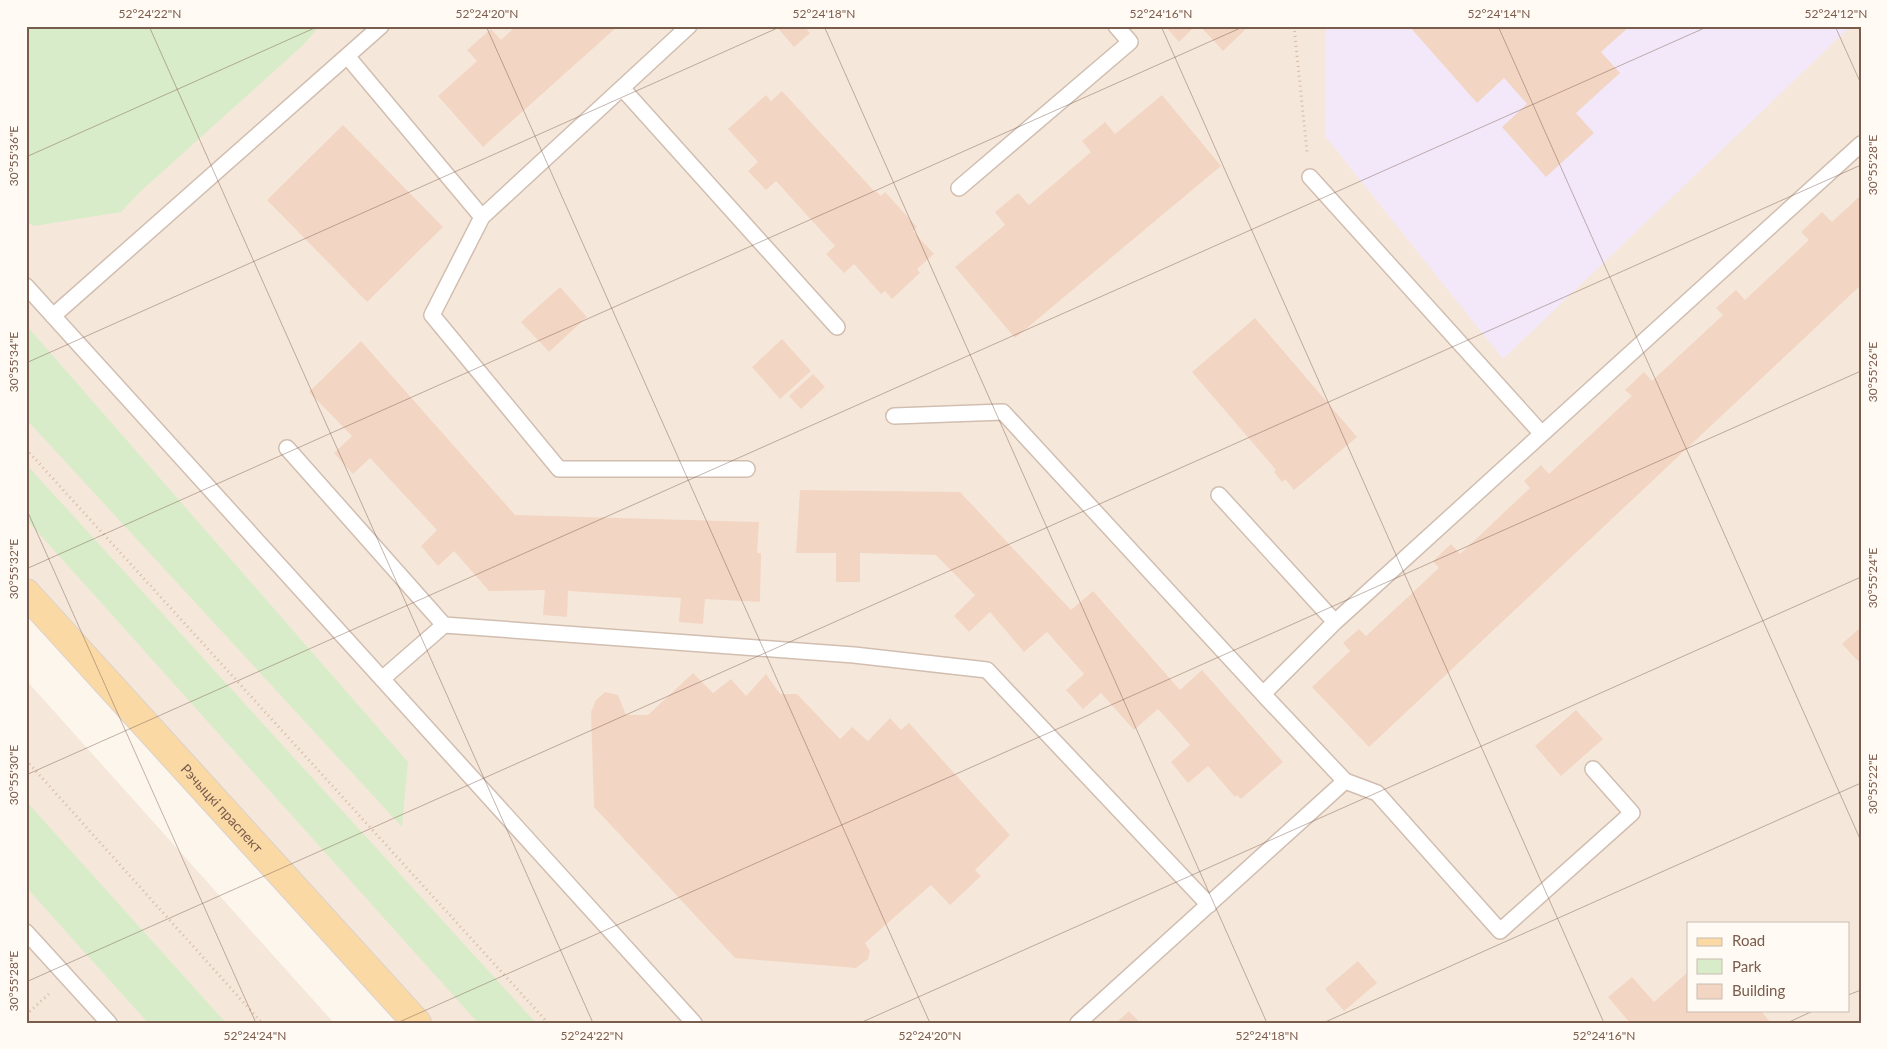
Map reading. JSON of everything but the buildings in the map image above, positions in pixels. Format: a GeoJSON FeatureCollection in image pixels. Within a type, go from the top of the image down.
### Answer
{"type":"FeatureCollection","features":[{"type":"Feature","properties":{"kind":"main road","name":"Рэчыцкі праспект"},"geometry":{"type":"LineString","coordinates":[[26,593],[417,1023]]}},
{"type":"Feature","properties":{"kind":"lane"},"geometry":{"type":"LineString","coordinates":[[53,316],[381,26]]}},
{"type":"Feature","properties":{"kind":"lane"},"geometry":{"type":"LineString","coordinates":[[690,26],[482,217],[432,315],[559,469],[747,469]]}},
{"type":"Feature","properties":{"kind":"lane"},"geometry":{"type":"LineString","coordinates":[[959,188],[1130,42],[1116,26]]}},
{"type":"Feature","properties":{"kind":"lane"},"geometry":{"type":"LineString","coordinates":[[347,56],[482,217]]}},
{"type":"Feature","properties":{"kind":"lane"},"geometry":{"type":"LineString","coordinates":[[622,88],[837,327]]}},
{"type":"Feature","properties":{"kind":"lane"},"geometry":{"type":"LineString","coordinates":[[1263,694],[1335,622],[1861,144]]}},
{"type":"Feature","properties":{"kind":"lane"},"geometry":{"type":"LineString","coordinates":[[1310,177],[1542,434]]}},
{"type":"Feature","properties":{"kind":"lane"},"geometry":{"type":"LineString","coordinates":[[26,286],[694,1023]]}},
{"type":"Feature","properties":{"kind":"lane"},"geometry":{"type":"LineString","coordinates":[[894,416],[1003,412],[1345,781],[1377,792],[1500,931],[1632,813],[1593,769]]}},
{"type":"Feature","properties":{"kind":"lane"},"geometry":{"type":"LineString","coordinates":[[287,448],[444,625],[854,655],[987,670],[1208,904]]}},
{"type":"Feature","properties":{"kind":"lane"},"geometry":{"type":"LineString","coordinates":[[1219,495],[1335,622]]}},
{"type":"Feature","properties":{"kind":"lane"},"geometry":{"type":"LineString","coordinates":[[382,679],[444,625]]}},
{"type":"Feature","properties":{"kind":"lane"},"geometry":{"type":"LineString","coordinates":[[1078,1023],[1345,781]]}},
{"type":"Feature","properties":{"kind":"lane"},"geometry":{"type":"LineString","coordinates":[[26,932],[109,1023]]}},
{"type":"Feature","properties":{"kind":"path"},"geometry":{"type":"LineString","coordinates":[[1294,26],[1310,177]]}},
{"type":"Feature","properties":{"kind":"path"},"geometry":{"type":"LineString","coordinates":[[26,449],[548,1023]]}},
{"type":"Feature","properties":{"kind":"path"},"geometry":{"type":"LineString","coordinates":[[26,760],[262,1023]]}},
{"type":"Feature","properties":{"kind":"path"},"geometry":{"type":"LineString","coordinates":[[26,1015],[67,977]]}},
{"type":"Feature","properties":{"kind":"shaded area"},"geometry":{"type":"Polygon","coordinates":[[[26,26],[1861,26],[1861,1023],[415,1023],[26,590],[26,26]]]}},
{"type":"Feature","properties":{"kind":"shaded area"},"geometry":{"type":"Polygon","coordinates":[[[1326,26],[1851,26],[1503,359],[1325,136],[1326,26]]]}},
{"type":"Feature","properties":{"kind":"shaded area"},"geometry":{"type":"Polygon","coordinates":[[[26,680],[334,1023],[26,1023],[26,680]]]}},
{"type":"Feature","properties":{"kind":"green space"},"geometry":{"type":"Polygon","coordinates":[[[26,26],[320,26],[302,46],[141,191],[121,212],[34,226],[26,221],[26,26]]]}},
{"type":"Feature","properties":{"kind":"green space"},"geometry":{"type":"Polygon","coordinates":[[[26,325],[408,762],[402,827],[26,419],[26,325]]]}},
{"type":"Feature","properties":{"kind":"green space"},"geometry":{"type":"Polygon","coordinates":[[[26,464],[536,1023],[478,1023],[26,519],[26,464]]]}},
{"type":"Feature","properties":{"kind":"green space"},"geometry":{"type":"Polygon","coordinates":[[[26,801],[226,1023],[148,1023],[26,887],[26,801]]]}}]}
